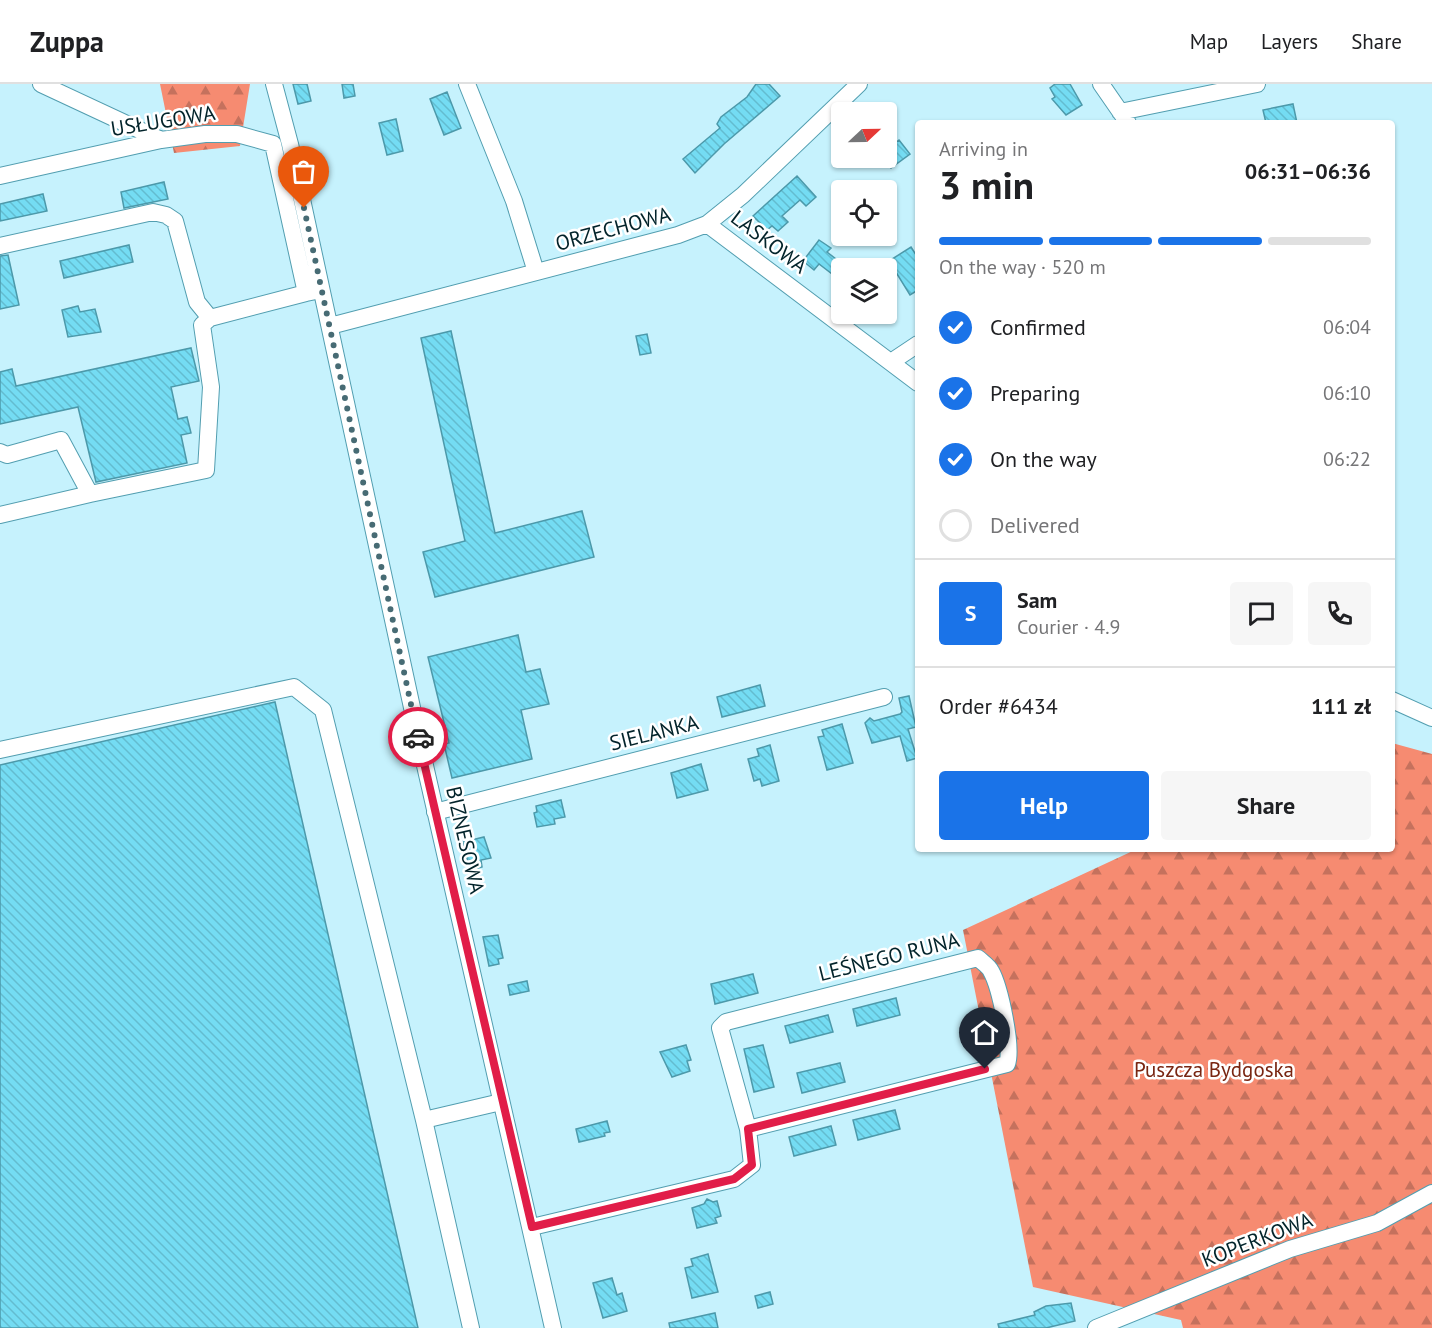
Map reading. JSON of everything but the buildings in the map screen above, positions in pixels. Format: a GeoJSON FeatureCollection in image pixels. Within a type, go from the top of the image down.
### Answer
{"type":"FeatureCollection","features":[{"type":"Feature","properties":{"kind":"street"},"geometry":{"type":"LineString","coordinates":[[40,84],[161,140]]}},
{"type":"Feature","properties":{"kind":"street"},"geometry":{"type":"LineString","coordinates":[[0,514],[206,470],[211,387],[202,325],[210,318],[314,292],[274,84]]}},
{"type":"Feature","properties":{"kind":"street"},"geometry":{"type":"LineString","coordinates":[[467,84],[514,201],[536,272]]}},
{"type":"Feature","properties":{"kind":"street","name":"ORZECHOWA"},"geometry":{"type":"LineString","coordinates":[[330,326],[678,236],[707,224],[743,195],[860,84]]}},
{"type":"Feature","properties":{"kind":"street"},"geometry":{"type":"LineString","coordinates":[[1101,84],[1124,118],[1257,84]]}},
{"type":"Feature","properties":{"kind":"street","name":"USŁUGOWA"},"geometry":{"type":"LineString","coordinates":[[0,176],[161,140],[205,134],[237,134],[273,144],[314,292]]}},
{"type":"Feature","properties":{"kind":"street"},"geometry":{"type":"LineString","coordinates":[[0,246],[153,212],[166,215],[175,221],[197,302],[210,318]]}},
{"type":"Feature","properties":{"kind":"street","name":"LASKOWA"},"geometry":{"type":"LineString","coordinates":[[707,224],[915,381]]}},
{"type":"Feature","properties":{"kind":"street","name":"BIZNESOWA"},"geometry":{"type":"LineString","coordinates":[[314,292],[330,326],[435,812],[532,1227],[553,1328]]}},
{"type":"Feature","properties":{"kind":"street"},"geometry":{"type":"LineString","coordinates":[[891,362],[915,346]]}},
{"type":"Feature","properties":{"kind":"street"},"geometry":{"type":"LineString","coordinates":[[0,452],[7,455],[61,440],[90,494]]}},
{"type":"Feature","properties":{"kind":"street"},"geometry":{"type":"LineString","coordinates":[[0,750],[294,687],[323,710],[424,1120],[471,1328]]}},
{"type":"Feature","properties":{"kind":"street","name":"SIELANKA"},"geometry":{"type":"LineString","coordinates":[[435,812],[884,697]]}},
{"type":"Feature","properties":{"kind":"street"},"geometry":{"type":"LineString","coordinates":[[1395,701],[1432,718]]}},
{"type":"Feature","properties":{"kind":"street","name":"LEŚNEGO RUNA"},"geometry":{"type":"LineString","coordinates":[[532,1227],[734,1179],[752,1165],[748,1129],[720,1028],[726,1022],[978,958],[991,971],[1008,1031],[1011,1054],[1007,1064],[748,1129]]}},
{"type":"Feature","properties":{"kind":"street"},"geometry":{"type":"LineString","coordinates":[[424,1120],[501,1102]]}},
{"type":"Feature","properties":{"kind":"street","name":"KOPERKOWA"},"geometry":{"type":"LineString","coordinates":[[1096,1328],[1290,1249],[1377,1223],[1432,1192]]}},
{"type":"Feature","properties":{"kind":"green space"},"geometry":{"type":"Polygon","coordinates":[[[160,84],[250,84],[240,146],[174,153],[160,84]]]}},
{"type":"Feature","properties":{"kind":"green space","name":"Puszcza Bydgoska"},"geometry":{"type":"Polygon","coordinates":[[[1395,744],[1432,754],[1432,1328],[1183,1328],[1181,1320],[1033,1287],[963,930],[1131,852],[1395,852],[1395,744]]]}},
{"type":"Feature","properties":{"kind":"way so far"},"geometry":{"type":"LineString","coordinates":[[304,208],[418,737]]}},
{"type":"Feature","properties":{"kind":"route"},"geometry":{"type":"LineString","coordinates":[[418,737],[501,1102],[532,1227],[734,1179],[752,1165],[748,1129],[985,1069]]}}]}
